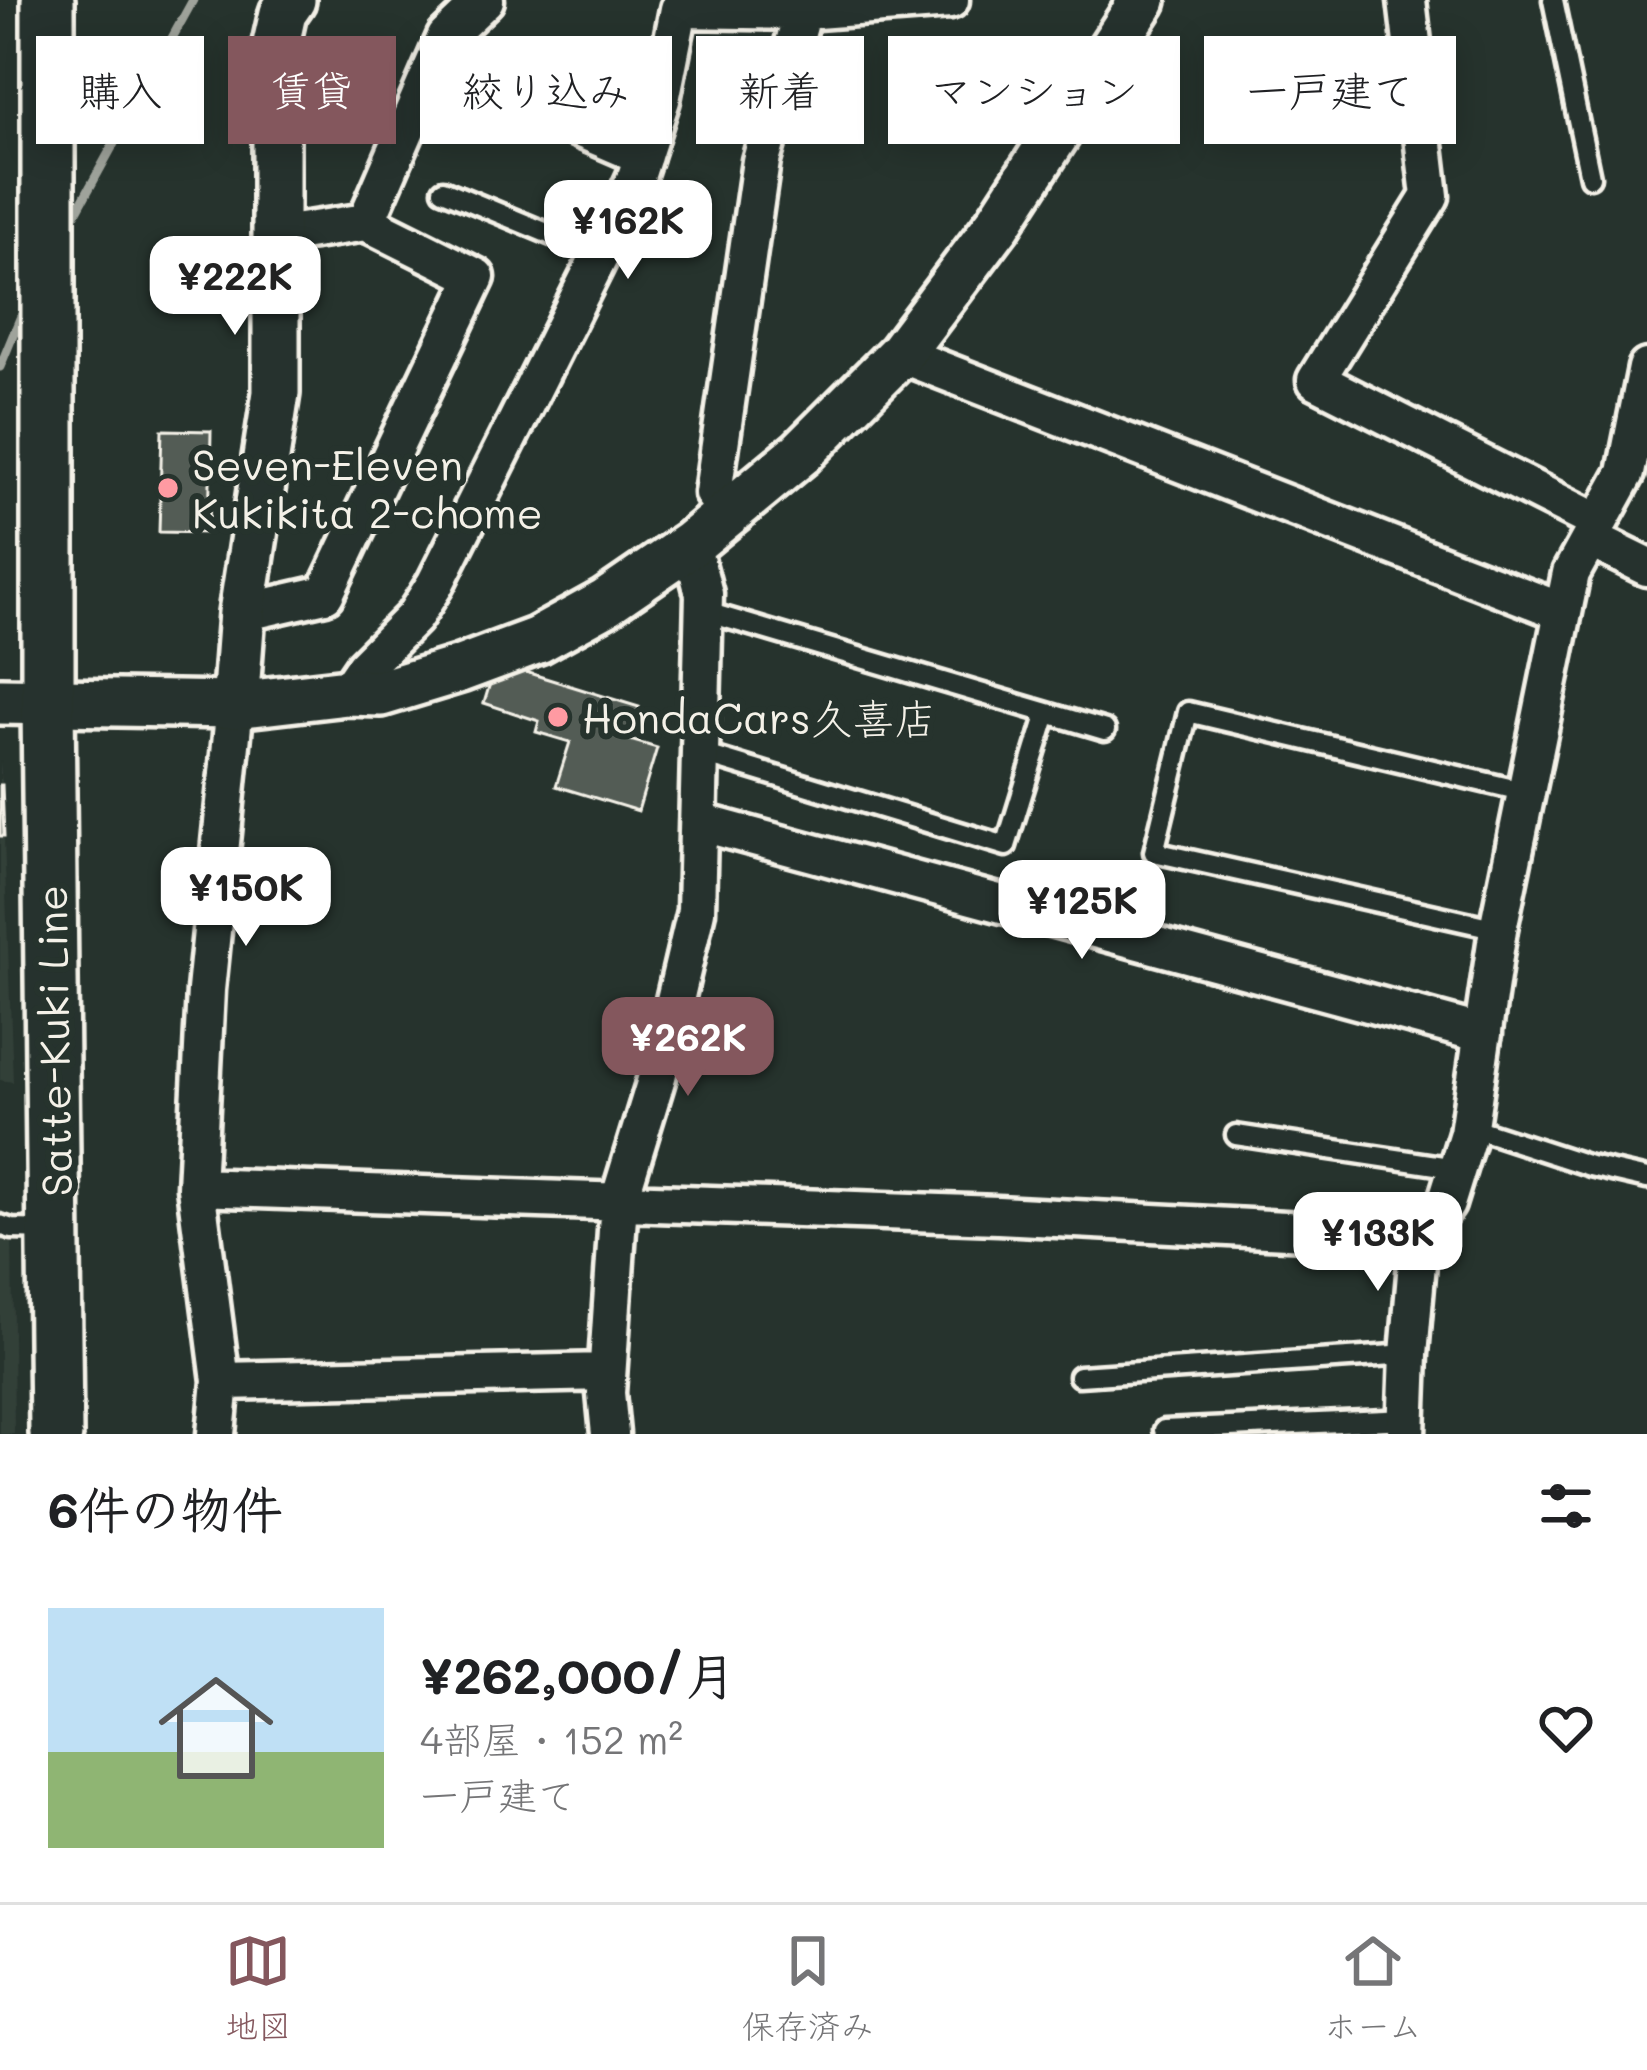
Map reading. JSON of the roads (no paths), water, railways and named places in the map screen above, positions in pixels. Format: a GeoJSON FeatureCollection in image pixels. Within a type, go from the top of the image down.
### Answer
{"type":"FeatureCollection","features":[{"type":"Feature","properties":{"kind":"main road","name":"Satte-Kuki Line"},"geometry":{"type":"LineString","coordinates":[[48,0],[24,701],[56,1230],[56,1434]]}},
{"type":"Feature","properties":{"kind":"street"},"geometry":{"type":"LineString","coordinates":[[216,1434],[220,1381],[196,1187],[206,990],[242,613],[276,393],[276,44],[283,14],[292,0]]}},
{"type":"Feature","properties":{"kind":"street"},"geometry":{"type":"LineString","coordinates":[[447,36],[485,0]]}},
{"type":"Feature","properties":{"kind":"street"},"geometry":{"type":"LineString","coordinates":[[347,692],[364,667],[414,616],[435,584],[600,255],[643,156],[661,100],[680,9],[803,11],[950,0]]}},
{"type":"Feature","properties":{"kind":"street"},"geometry":{"type":"LineString","coordinates":[[24,701],[235,705],[347,692],[381,693],[538,640],[605,603],[691,544],[801,453],[900,354],[998,224],[1143,0]]}},
{"type":"Feature","properties":{"kind":"street"},"geometry":{"type":"LineString","coordinates":[[1407,0],[1430,196],[1316,380],[1594,531],[1647,567]]}},
{"type":"Feature","properties":{"kind":"street"},"geometry":{"type":"LineString","coordinates":[[728,513],[713,493],[761,160],[803,11]]}},
{"type":"Feature","properties":{"kind":"street"},"geometry":{"type":"LineString","coordinates":[[366,222],[420,97]]}},
{"type":"Feature","properties":{"kind":"street"},"geometry":{"type":"LineString","coordinates":[[615,144],[643,156]]}},
{"type":"Feature","properties":{"kind":"street"},"geometry":{"type":"LineString","coordinates":[[242,613],[325,593],[476,277],[366,222],[275,236]]}},
{"type":"Feature","properties":{"kind":"street"},"geometry":{"type":"LineString","coordinates":[[900,354],[1563,612]]}},
{"type":"Feature","properties":{"kind":"street"},"geometry":{"type":"LineString","coordinates":[[1407,1426],[1419,1240],[1446,1204],[1462,1150],[1498,929],[1571,573],[1626,473],[1647,368]]}},
{"type":"Feature","properties":{"kind":"street"},"geometry":{"type":"LineString","coordinates":[[610,1434],[606,1393],[619,1201],[657,1078],[696,910],[704,594],[691,544]]}},
{"type":"Feature","properties":{"kind":"street"},"geometry":{"type":"LineString","coordinates":[[699,822],[1483,1034]]}},
{"type":"Feature","properties":{"kind":"street"},"geometry":{"type":"LineString","coordinates":[[196,1187],[998,1214],[1419,1240]]}},
{"type":"Feature","properties":{"kind":"street"},"geometry":{"type":"LineString","coordinates":[[220,1381],[607,1372]]}},
{"type":"Feature","properties":{"kind":"lane"},"geometry":{"type":"LineString","coordinates":[[1552,0],[1590,177]]}},
{"type":"Feature","properties":{"kind":"lane"},"geometry":{"type":"LineString","coordinates":[[443,190],[600,255]]}},
{"type":"Feature","properties":{"kind":"lane"},"geometry":{"type":"LineString","coordinates":[[703,611],[1105,730]]}},
{"type":"Feature","properties":{"kind":"lane"},"geometry":{"type":"LineString","coordinates":[[1498,929],[1154,852],[1188,712],[1526,792]]}},
{"type":"Feature","properties":{"kind":"lane"},"geometry":{"type":"LineString","coordinates":[[700,753],[1006,846],[1047,713]]}},
{"type":"Feature","properties":{"kind":"lane"},"geometry":{"type":"LineString","coordinates":[[1236,1136],[1462,1150],[1484,1132],[1647,1179]]}},
{"type":"Feature","properties":{"kind":"lane"},"geometry":{"type":"LineString","coordinates":[[0,1226],[56,1230]]}},
{"type":"Feature","properties":{"kind":"lane"},"geometry":{"type":"LineString","coordinates":[[1079,1376],[1409,1354]]}},
{"type":"Feature","properties":{"kind":"lane"},"geometry":{"type":"LineString","coordinates":[[1164,1430],[1407,1426]]}},
{"type":"Feature","properties":{"kind":"waterway"},"geometry":{"type":"LineString","coordinates":[[68,227],[193,0]]}},
{"type":"Feature","properties":{"kind":"waterway"},"geometry":{"type":"LineString","coordinates":[[0,367],[28,299]]}},
{"type":"Feature","properties":{"kind":"place","name":"Seven-Eleven Kukikita 2-chome"},"geometry":{"type":"Point","coordinates":[168,488]}},
{"type":"Feature","properties":{"kind":"place","name":"HondaCars久喜店"},"geometry":{"type":"Point","coordinates":[558,717]}}]}
